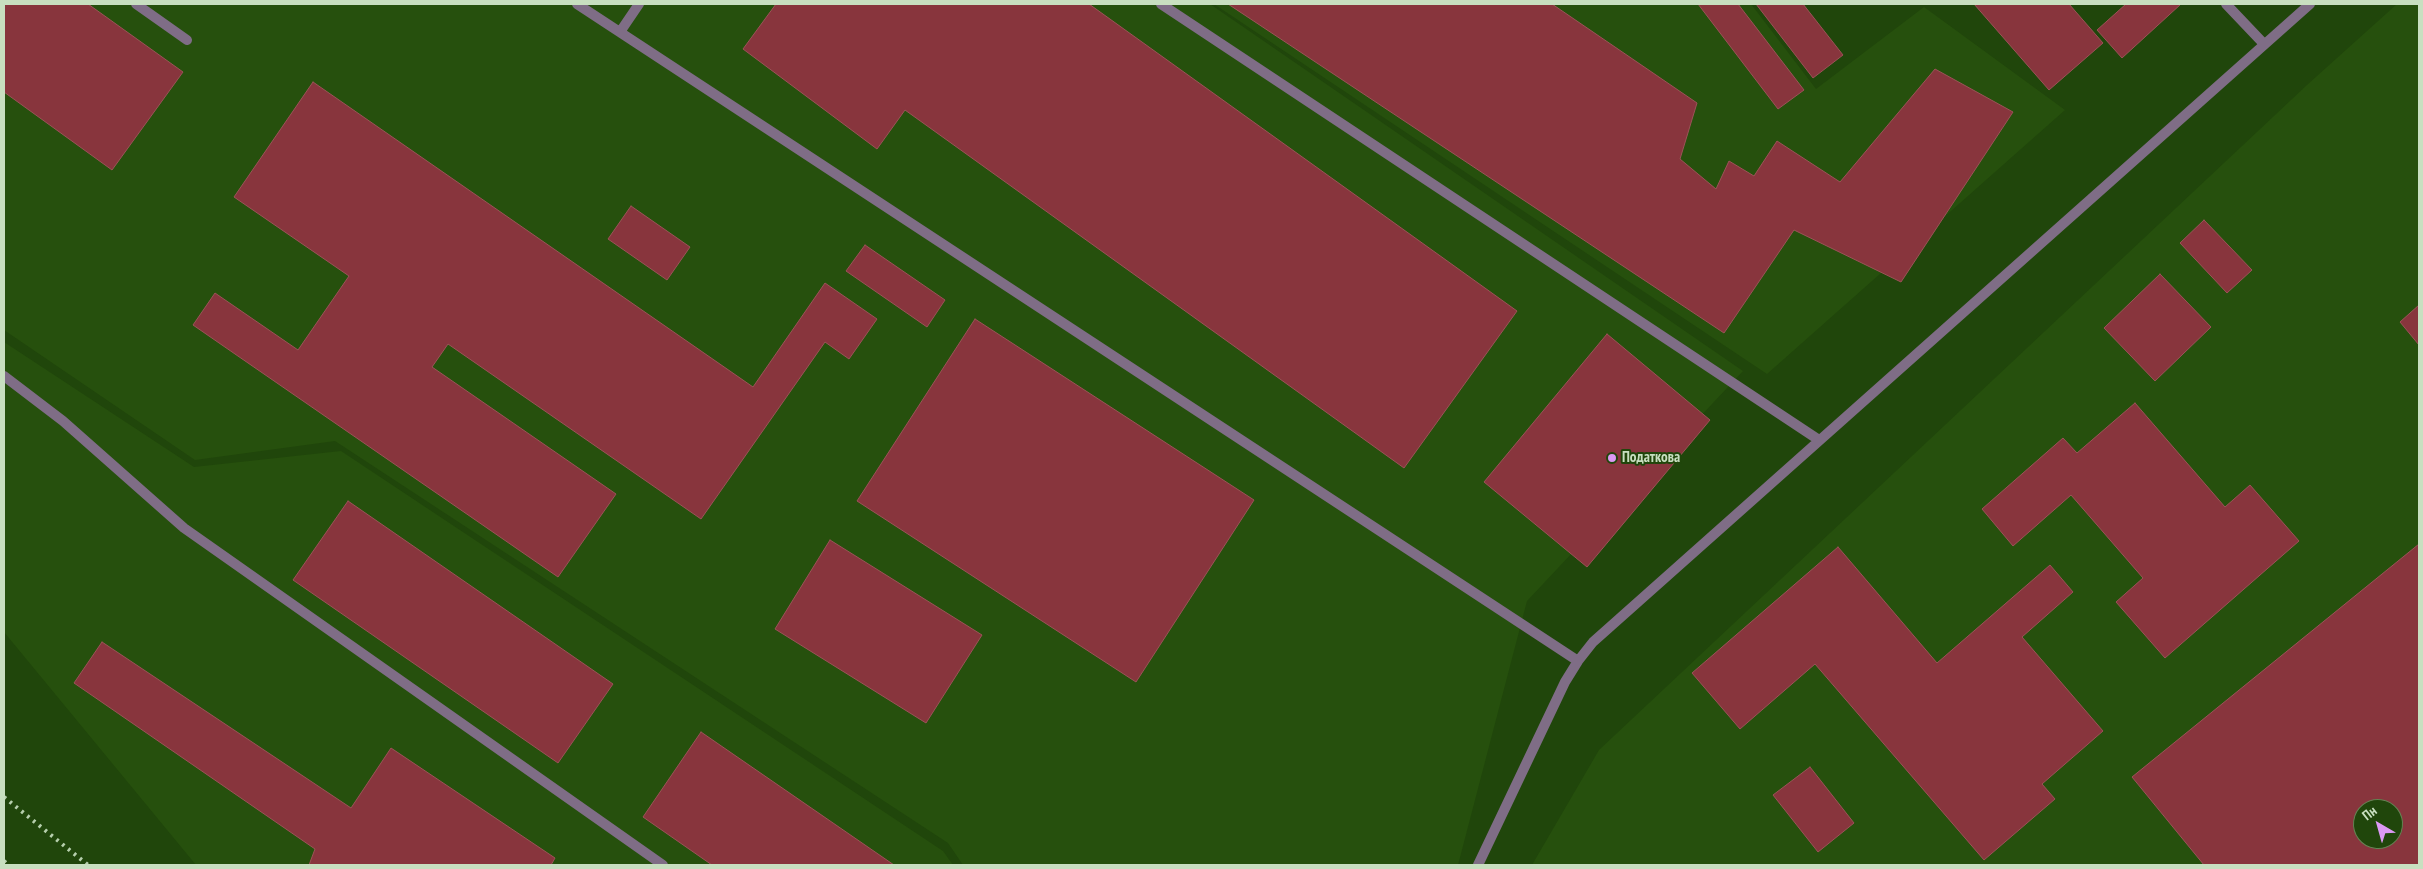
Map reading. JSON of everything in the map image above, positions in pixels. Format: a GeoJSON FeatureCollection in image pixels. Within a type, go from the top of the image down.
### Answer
{"type":"FeatureCollection","features":[{"type":"Feature","properties":{"kind":"lane"},"geometry":{"type":"LineString","coordinates":[[136,4],[187,40]]}},
{"type":"Feature","properties":{"kind":"lane"},"geometry":{"type":"LineString","coordinates":[[577,4],[1578,661]]}},
{"type":"Feature","properties":{"kind":"lane"},"geometry":{"type":"LineString","coordinates":[[620,32],[639,4]]}},
{"type":"Feature","properties":{"kind":"lane"},"geometry":{"type":"LineString","coordinates":[[1161,4],[1819,440]]}},
{"type":"Feature","properties":{"kind":"lane"},"geometry":{"type":"LineString","coordinates":[[2226,4],[2264,44]]}},
{"type":"Feature","properties":{"kind":"lane"},"geometry":{"type":"LineString","coordinates":[[1478,865],[1565,682],[1593,642],[2310,4]]}},
{"type":"Feature","properties":{"kind":"lane"},"geometry":{"type":"LineString","coordinates":[[4,376],[63,421],[184,528],[663,865]]}},
{"type":"Feature","properties":{"kind":"shaded area"},"geometry":{"type":"Polygon","coordinates":[[[4,4],[1210,4],[1743,371],[1527,601],[1458,865],[963,865],[948,843],[335,441],[195,460],[4,330],[4,4]]]}},
{"type":"Feature","properties":{"kind":"shaded area"},"geometry":{"type":"Polygon","coordinates":[[[1214,4],[1751,4],[1816,89],[1924,7],[2065,110],[1767,374],[1214,4]]]}},
{"type":"Feature","properties":{"kind":"shaded area"},"geometry":{"type":"Polygon","coordinates":[[[2397,4],[2419,4],[2419,865],[1532,865],[1599,750],[2307,85],[2397,4]]]}},
{"type":"Feature","properties":{"kind":"shaded area"},"geometry":{"type":"Polygon","coordinates":[[[4,342],[194,467],[341,451],[943,851],[953,865],[196,865],[4,632],[4,342]]]}},
{"type":"Feature","properties":{"kind":"building"},"geometry":{"type":"Polygon","coordinates":[[[4,4],[88,4],[183,72],[112,170],[4,92],[4,4]]]}},
{"type":"Feature","properties":{"kind":"building"},"geometry":{"type":"Polygon","coordinates":[[[776,4],[1089,4],[1517,311],[1404,468],[905,110],[877,149],[743,49],[776,4]]]}},
{"type":"Feature","properties":{"kind":"building"},"geometry":{"type":"Polygon","coordinates":[[[1228,4],[1552,4],[1697,103],[1680,159],[1716,189],[1729,161],[1754,176],[1777,141],[1840,182],[1935,69],[2013,112],[1901,282],[1794,230],[1724,333],[1228,4]]]}},
{"type":"Feature","properties":{"kind":"building"},"geometry":{"type":"Polygon","coordinates":[[[1698,4],[1738,4],[1804,90],[1778,109],[1698,4]]]}},
{"type":"Feature","properties":{"kind":"building"},"geometry":{"type":"Polygon","coordinates":[[[1756,4],[1803,4],[1843,55],[1813,78],[1756,4]]]}},
{"type":"Feature","properties":{"kind":"building"},"geometry":{"type":"Polygon","coordinates":[[[1974,4],[2069,4],[2103,43],[2049,90],[1974,4]]]}},
{"type":"Feature","properties":{"kind":"building"},"geometry":{"type":"Polygon","coordinates":[[[2126,4],[2181,4],[2122,58],[2097,30],[2126,4]]]}},
{"type":"Feature","properties":{"kind":"building"},"geometry":{"type":"Polygon","coordinates":[[[313,82],[753,387],[825,283],[877,319],[849,359],[825,342],[701,519],[448,344],[432,367],[616,494],[558,577],[193,325],[215,293],[298,350],[349,276],[234,197],[313,82]]]}},
{"type":"Feature","properties":{"kind":"building"},"geometry":{"type":"Polygon","coordinates":[[[631,206],[690,247],[667,280],[608,239],[631,206]]]}},
{"type":"Feature","properties":{"kind":"building"},"geometry":{"type":"Polygon","coordinates":[[[2204,220],[2252,270],[2227,293],[2180,243],[2204,220]]]}},
{"type":"Feature","properties":{"kind":"building"},"geometry":{"type":"Polygon","coordinates":[[[865,245],[945,300],[927,327],[846,271],[865,245]]]}},
{"type":"Feature","properties":{"kind":"building"},"geometry":{"type":"Polygon","coordinates":[[[2160,274],[2211,327],[2155,381],[2104,328],[2160,274]]]}},
{"type":"Feature","properties":{"kind":"building"},"geometry":{"type":"Polygon","coordinates":[[[2419,305],[2419,345],[2400,322],[2419,305]]]}},
{"type":"Feature","properties":{"kind":"building"},"geometry":{"type":"Polygon","coordinates":[[[975,319],[1254,500],[1136,682],[857,501],[975,319]]]}},
{"type":"Feature","properties":{"kind":"building"},"geometry":{"type":"Polygon","coordinates":[[[1607,334],[1710,420],[1587,567],[1484,482],[1607,334]]]}},
{"type":"Feature","properties":{"kind":"building"},"geometry":{"type":"Polygon","coordinates":[[[2135,403],[2225,507],[2250,485],[2299,541],[2165,658],[2116,602],[2143,578],[2071,495],[2013,546],[1982,509],[2063,438],[2077,453],[2135,403]]]}},
{"type":"Feature","properties":{"kind":"building"},"geometry":{"type":"Polygon","coordinates":[[[348,501],[613,684],[558,763],[293,580],[348,501]]]}},
{"type":"Feature","properties":{"kind":"building"},"geometry":{"type":"Polygon","coordinates":[[[830,540],[982,635],[926,723],[775,629],[830,540]]]}},
{"type":"Feature","properties":{"kind":"building"},"geometry":{"type":"Polygon","coordinates":[[[2419,544],[2419,865],[2204,865],[2132,777],[2419,544]]]}},
{"type":"Feature","properties":{"kind":"building"},"geometry":{"type":"Polygon","coordinates":[[[1838,547],[1937,663],[2050,565],[2073,592],[2022,637],[2103,731],[2042,784],[2055,799],[1984,860],[1815,664],[1740,729],[1692,673],[1838,547]]]}},
{"type":"Feature","properties":{"kind":"building"},"geometry":{"type":"Polygon","coordinates":[[[102,642],[351,808],[391,748],[555,858],[551,865],[309,865],[315,849],[74,683],[102,642]]]}},
{"type":"Feature","properties":{"kind":"building"},"geometry":{"type":"Polygon","coordinates":[[[701,732],[894,865],[712,865],[643,817],[701,732]]]}},
{"type":"Feature","properties":{"kind":"building"},"geometry":{"type":"Polygon","coordinates":[[[1810,767],[1854,823],[1818,852],[1773,795],[1810,767]]]}},
{"type":"Feature","properties":{"kind":"railway"},"geometry":{"type":"LineString","coordinates":[[4,797],[88,865]]}},
{"type":"Feature","properties":{"kind":"railway"},"geometry":{"type":"LineString","coordinates":[[4,861],[8,865]]}},
{"type":"Feature","properties":{"kind":"place","name":"Податкова"},"geometry":{"type":"Point","coordinates":[1612,458]}}]}
